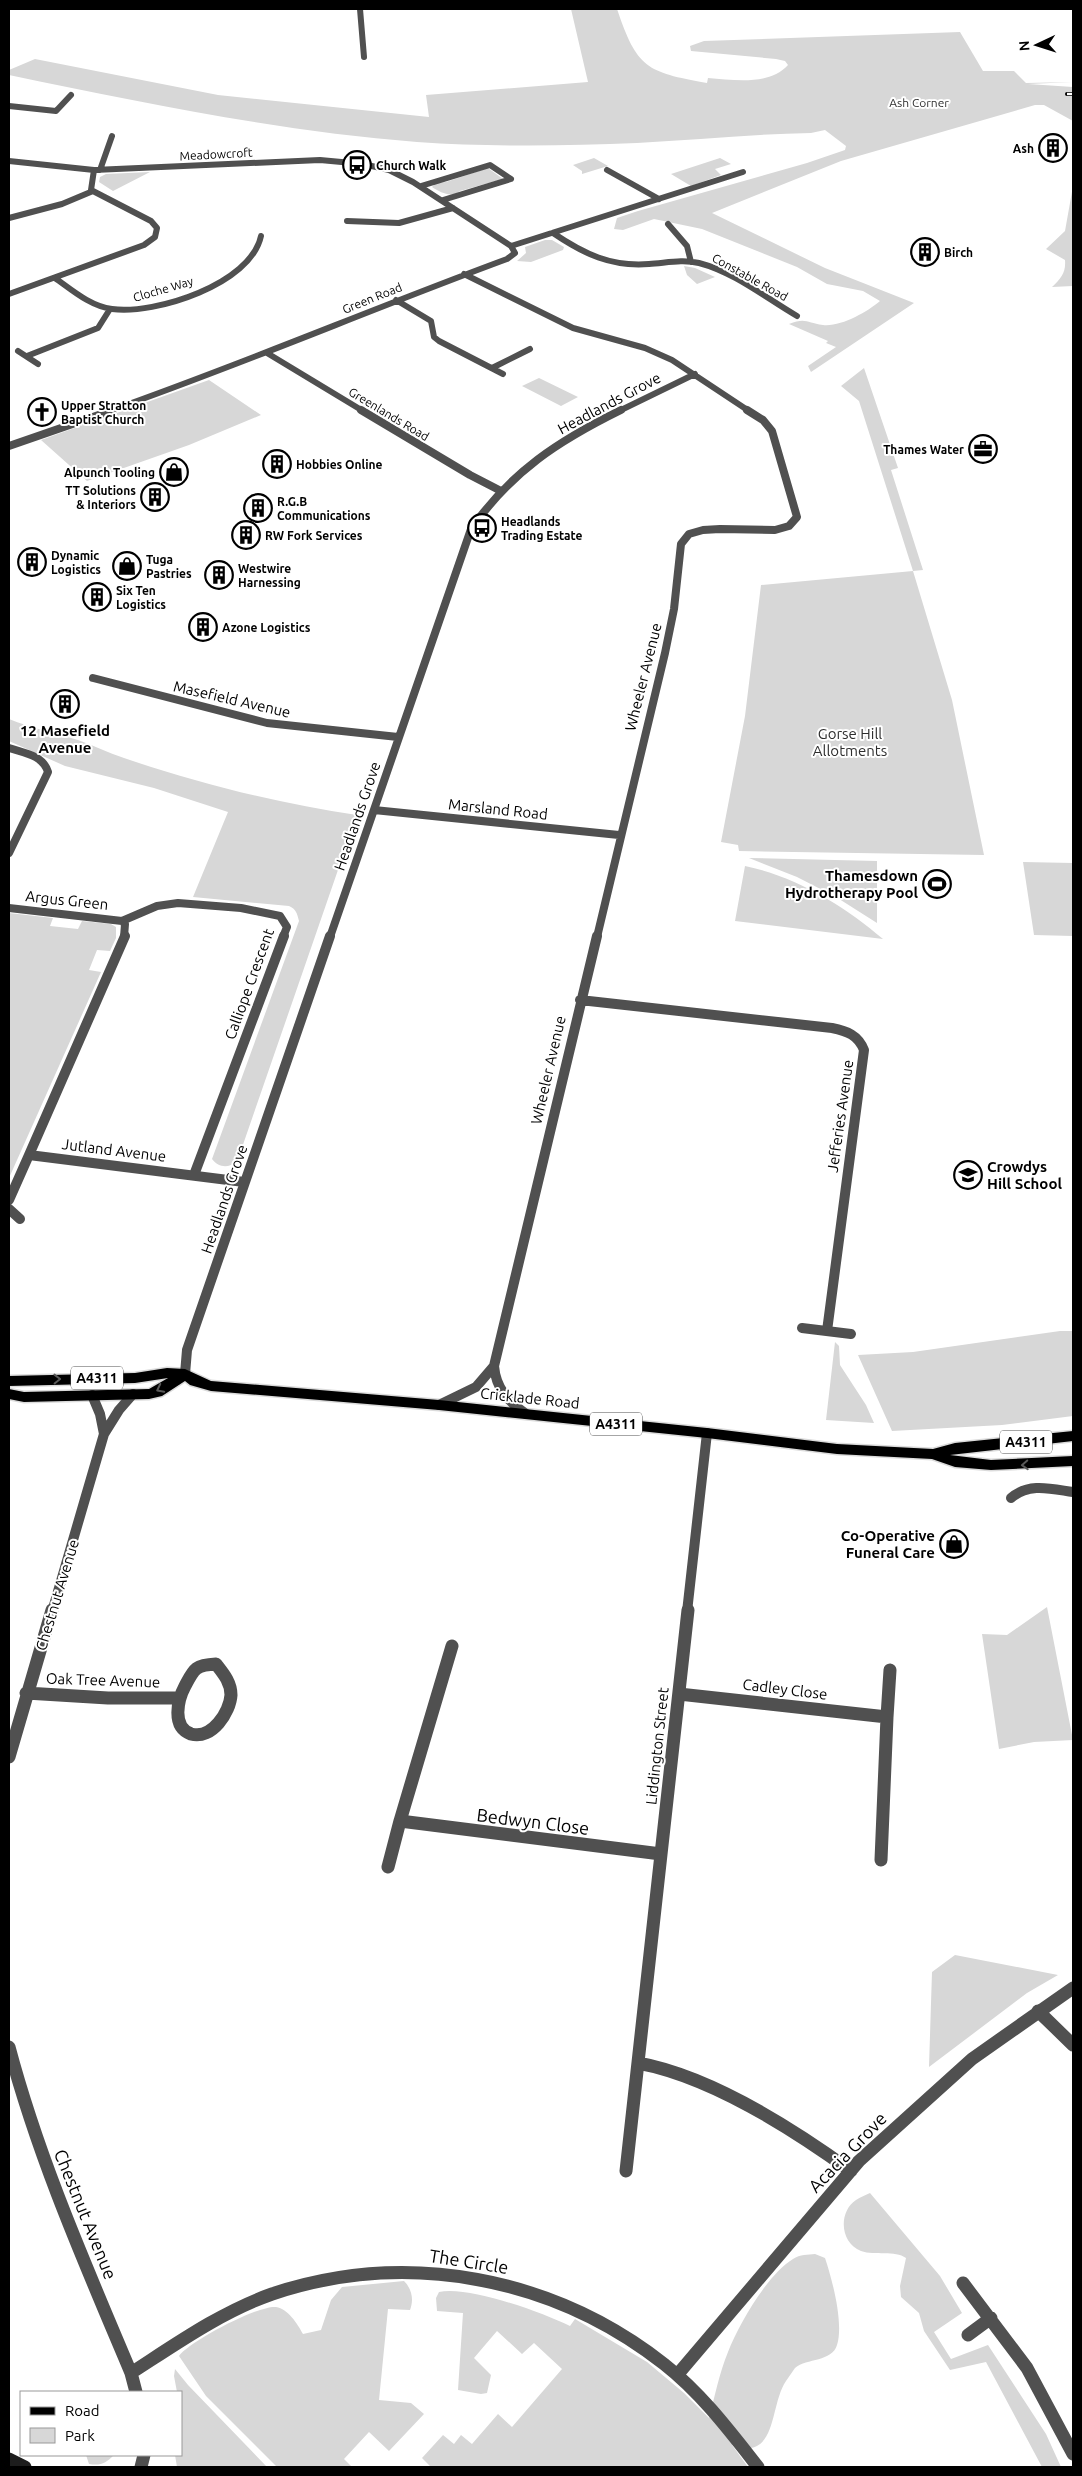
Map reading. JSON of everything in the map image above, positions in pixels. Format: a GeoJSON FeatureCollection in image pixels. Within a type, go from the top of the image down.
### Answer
{"type":"FeatureCollection","features":[{"type":"Feature","properties":{"kind":"main road","name":"Cricklade Road"},"geometry":{"type":"LineString","coordinates":[[9,1381],[135,1378],[185,1374],[195,1381],[211,1386],[439,1405],[707,1433],[844,1450],[933,1454],[955,1462],[991,1465],[1073,1461]]}},
{"type":"Feature","properties":{"kind":"main road","name":"A4311"},"geometry":{"type":"LineString","coordinates":[[9,1394],[24,1397],[157,1392],[185,1374]]}},
{"type":"Feature","properties":{"kind":"main road","name":"Cricklade Road"},"geometry":{"type":"LineString","coordinates":[[933,1454],[954,1448],[1073,1436]]}},
{"type":"Feature","properties":{"kind":"street"},"geometry":{"type":"LineString","coordinates":[[360,9],[364,56]]}},
{"type":"Feature","properties":{"kind":"street"},"geometry":{"type":"LineString","coordinates":[[9,106],[56,111],[71,95]]}},
{"type":"Feature","properties":{"kind":"street"},"geometry":{"type":"LineString","coordinates":[[9,294],[151,241],[157,231],[151,221],[90,188],[112,136]]}},
{"type":"Feature","properties":{"kind":"street","name":"Meadowcroft"},"geometry":{"type":"LineString","coordinates":[[9,161],[97,170],[330,160],[382,168],[421,186],[511,246]]}},
{"type":"Feature","properties":{"kind":"street"},"geometry":{"type":"LineString","coordinates":[[421,186],[490,165],[511,179],[442,200]]}},
{"type":"Feature","properties":{"kind":"street"},"geometry":{"type":"LineString","coordinates":[[726,169],[734,174]]}},
{"type":"Feature","properties":{"kind":"street"},"geometry":{"type":"LineString","coordinates":[[607,170],[659,200]]}},
{"type":"Feature","properties":{"kind":"street"},"geometry":{"type":"LineString","coordinates":[[511,246],[743,172]]}},
{"type":"Feature","properties":{"kind":"street"},"geometry":{"type":"LineString","coordinates":[[9,218],[62,204],[93,191]]}},
{"type":"Feature","properties":{"kind":"street"},"geometry":{"type":"LineString","coordinates":[[347,221],[399,223],[453,208]]}},
{"type":"Feature","properties":{"kind":"street","name":"Constable Road"},"geometry":{"type":"LineString","coordinates":[[668,224],[675,235],[690,249],[692,255],[691,262]]}},
{"type":"Feature","properties":{"kind":"street","name":"Constable Road"},"geometry":{"type":"LineString","coordinates":[[553,233],[588,256],[604,262],[631,265],[691,262],[714,268],[796,316]]}},
{"type":"Feature","properties":{"kind":"street","name":"Cloche Way"},"geometry":{"type":"LineString","coordinates":[[55,278],[92,302],[110,309],[141,308],[211,285],[247,263],[257,250],[261,236]]}},
{"type":"Feature","properties":{"kind":"street","name":"Green Road"},"geometry":{"type":"LineString","coordinates":[[9,446],[267,353],[396,300],[511,258],[515,253],[511,246]]}},
{"type":"Feature","properties":{"kind":"street","name":"Wheeler Avenue"},"geometry":{"type":"LineString","coordinates":[[464,274],[560,322],[658,353],[695,374],[769,426],[797,517],[795,522],[782,528],[697,530],[685,536],[682,540],[670,628],[619,835],[494,1366],[495,1381],[500,1392],[508,1402],[526,1414]]}},
{"type":"Feature","properties":{"kind":"street"},"geometry":{"type":"LineString","coordinates":[[396,300],[431,321],[434,337],[439,341],[503,374]]}},
{"type":"Feature","properties":{"kind":"street"},"geometry":{"type":"LineString","coordinates":[[27,356],[98,328],[110,309]]}},
{"type":"Feature","properties":{"kind":"street"},"geometry":{"type":"LineString","coordinates":[[492,368],[530,350]]}},
{"type":"Feature","properties":{"kind":"street"},"geometry":{"type":"LineString","coordinates":[[18,351],[38,364]]}},
{"type":"Feature","properties":{"kind":"street","name":"Greenlands Road"},"geometry":{"type":"LineString","coordinates":[[267,353],[470,475],[501,490]]}},
{"type":"Feature","properties":{"kind":"street","name":"Headlands Grove"},"geometry":{"type":"LineString","coordinates":[[185,1374],[187,1350],[468,537],[480,514],[501,490],[565,440],[695,374]]}},
{"type":"Feature","properties":{"kind":"street","name":"Masefield Avenue"},"geometry":{"type":"LineString","coordinates":[[92,678],[267,723],[398,737]]}},
{"type":"Feature","properties":{"kind":"street"},"geometry":{"type":"LineString","coordinates":[[9,748],[41,760],[48,768],[48,772],[9,853]]}},
{"type":"Feature","properties":{"kind":"street","name":"Marsland Road"},"geometry":{"type":"LineString","coordinates":[[374,810],[619,835]]}},
{"type":"Feature","properties":{"kind":"street","name":"Calliope Crescent"},"geometry":{"type":"LineString","coordinates":[[122,921],[158,906],[181,903],[264,912],[281,916],[286,922],[287,926],[194,1176]]}},
{"type":"Feature","properties":{"kind":"street","name":"Argus Green"},"geometry":{"type":"LineString","coordinates":[[9,908],[122,921]]}},
{"type":"Feature","properties":{"kind":"street"},"geometry":{"type":"LineString","coordinates":[[9,1200],[126,933],[125,924],[122,921]]}},
{"type":"Feature","properties":{"kind":"street","name":"Jefferies Avenue"},"geometry":{"type":"LineString","coordinates":[[580,1000],[832,1028],[846,1031],[859,1038],[864,1050],[827,1330]]}},
{"type":"Feature","properties":{"kind":"street","name":"Jutland Avenue"},"geometry":{"type":"LineString","coordinates":[[29,1155],[244,1182]]}},
{"type":"Feature","properties":{"kind":"street"},"geometry":{"type":"LineString","coordinates":[[9,1209],[20,1219]]}},
{"type":"Feature","properties":{"kind":"street"},"geometry":{"type":"LineString","coordinates":[[802,1328],[851,1334]]}},
{"type":"Feature","properties":{"kind":"street","name":"Wheeler Avenue"},"geometry":{"type":"LineString","coordinates":[[439,1405],[476,1387],[494,1366]]}},
{"type":"Feature","properties":{"kind":"street","name":"Chestnut Avenue"},"geometry":{"type":"LineString","coordinates":[[9,1756],[26,1692],[104,1434],[119,1410],[133,1394]]}},
{"type":"Feature","properties":{"kind":"street"},"geometry":{"type":"LineString","coordinates":[[92,1395],[100,1414],[104,1434]]}},
{"type":"Feature","properties":{"kind":"street","name":"Liddington Street"},"geometry":{"type":"LineString","coordinates":[[626,2171],[707,1433]]}},
{"type":"Feature","properties":{"kind":"street"},"geometry":{"type":"LineString","coordinates":[[1011,1498],[1015,1492],[1030,1488],[1073,1492]]}},
{"type":"Feature","properties":{"kind":"street"},"geometry":{"type":"LineString","coordinates":[[388,1867],[452,1646]]}},
{"type":"Feature","properties":{"kind":"street","name":"Oak Tree Avenue"},"geometry":{"type":"LineString","coordinates":[[216,1664],[229,1681],[231,1702],[216,1726],[204,1732],[193,1734],[184,1729],[179,1719],[178,1698],[189,1674],[202,1665],[216,1664]]}},
{"type":"Feature","properties":{"kind":"street"},"geometry":{"type":"LineString","coordinates":[[881,1860],[890,1670]]}},
{"type":"Feature","properties":{"kind":"street","name":"Oak Tree Avenue"},"geometry":{"type":"LineString","coordinates":[[26,1692],[108,1698],[178,1698]]}},
{"type":"Feature","properties":{"kind":"street","name":"Cadley Close"},"geometry":{"type":"LineString","coordinates":[[679,1694],[887,1717]]}},
{"type":"Feature","properties":{"kind":"street","name":"Bedwyn Close"},"geometry":{"type":"LineString","coordinates":[[400,1821],[661,1854]]}},
{"type":"Feature","properties":{"kind":"street","name":"Acacia Grove"},"geometry":{"type":"LineString","coordinates":[[678,2374],[851,2171],[895,2127],[964,2066],[1038,2010],[1073,1988]]}},
{"type":"Feature","properties":{"kind":"street"},"geometry":{"type":"LineString","coordinates":[[1038,2010],[1073,2045]]}},
{"type":"Feature","properties":{"kind":"street","name":"Chestnut Avenue"},"geometry":{"type":"LineString","coordinates":[[9,2047],[27,2116],[131,2373],[136,2391]]}},
{"type":"Feature","properties":{"kind":"street"},"geometry":{"type":"LineString","coordinates":[[638,2063],[657,2066],[701,2084],[760,2112],[806,2139],[851,2171]]}},
{"type":"Feature","properties":{"kind":"street","name":"The Circle"},"geometry":{"type":"LineString","coordinates":[[131,2373],[216,2319],[274,2293],[353,2273],[385,2271],[427,2272],[468,2277],[540,2294],[599,2320],[678,2374],[709,2403],[737,2434],[758,2467]]}},
{"type":"Feature","properties":{"kind":"street"},"geometry":{"type":"LineString","coordinates":[[963,2283],[1027,2368],[1073,2454]]}},
{"type":"Feature","properties":{"kind":"street"},"geometry":{"type":"LineString","coordinates":[[968,2335],[991,2318]]}},
{"type":"Feature","properties":{"kind":"street"},"geometry":{"type":"LineString","coordinates":[[9,2459],[25,2467]]}},
{"type":"Feature","properties":{"kind":"green space","name":"Ash Corner"},"geometry":{"type":"Polygon","coordinates":[[[571,9],[617,9],[631,44],[647,64],[670,75],[707,83],[708,78],[761,79],[780,72],[788,65],[785,61],[776,59],[691,51],[690,46],[704,41],[960,32],[983,71],[1014,71],[1026,83],[1073,82],[1028,84],[1073,87],[1073,121],[1044,105],[1035,105],[841,161],[712,213],[825,268],[914,303],[811,372],[808,366],[836,347],[826,343],[828,341],[789,324],[803,321],[823,325],[838,324],[861,314],[880,301],[863,291],[827,284],[797,267],[702,229],[654,219],[623,230],[614,229],[617,218],[807,163],[845,150],[846,146],[825,130],[811,133],[610,144],[444,144],[314,131],[212,115],[9,75],[9,70],[35,59],[218,95],[429,117],[426,95],[588,82],[571,9]]]}},
{"type":"Feature","properties":{"kind":"green space"},"geometry":{"type":"Polygon","coordinates":[[[594,158],[608,166],[582,174],[582,171],[573,165],[594,158]]]}},
{"type":"Feature","properties":{"kind":"green space"},"geometry":{"type":"Polygon","coordinates":[[[720,158],[731,164],[715,169],[721,175],[691,186],[671,174],[720,158]]]}},
{"type":"Feature","properties":{"kind":"green space"},"geometry":{"type":"Polygon","coordinates":[[[488,168],[503,179],[454,194],[443,193],[432,187],[436,183],[446,182],[488,168]]]}},
{"type":"Feature","properties":{"kind":"green space"},"geometry":{"type":"Polygon","coordinates":[[[150,172],[113,191],[99,182],[100,177],[106,174],[150,172]]]}},
{"type":"Feature","properties":{"kind":"green space"},"geometry":{"type":"Polygon","coordinates":[[[1073,186],[1073,286],[1052,287],[1062,275],[1065,268],[1065,260],[1046,249],[1065,231],[1073,186]]]}},
{"type":"Feature","properties":{"kind":"green space"},"geometry":{"type":"Polygon","coordinates":[[[545,240],[552,240],[564,247],[563,250],[531,262],[517,261],[526,253],[525,247],[545,240]]]}},
{"type":"Feature","properties":{"kind":"green space"},"geometry":{"type":"Polygon","coordinates":[[[684,266],[695,268],[715,277],[697,284],[687,275],[684,266]]]}},
{"type":"Feature","properties":{"kind":"green space"},"geometry":{"type":"Polygon","coordinates":[[[864,368],[898,468],[891,470],[923,570],[913,571],[859,401],[841,386],[864,368]]]}},
{"type":"Feature","properties":{"kind":"green space"},"geometry":{"type":"Polygon","coordinates":[[[539,378],[578,397],[561,406],[522,386],[539,378]]]}},
{"type":"Feature","properties":{"kind":"green space"},"geometry":{"type":"Polygon","coordinates":[[[209,380],[261,415],[189,445],[87,481],[41,440],[209,380]]]}},
{"type":"Feature","properties":{"kind":"green space","name":"Gorse Hill Allotments"},"geometry":{"type":"Polygon","coordinates":[[[913,571],[952,700],[984,855],[739,851],[738,845],[721,842],[745,716],[761,585],[913,571]]]}},
{"type":"Feature","properties":{"kind":"green space"},"geometry":{"type":"Polygon","coordinates":[[[9,719],[78,740],[152,767],[210,784],[269,799],[357,815],[237,1162],[234,1164],[221,1165],[212,1159],[299,921],[296,912],[289,906],[193,897],[228,812],[154,788],[65,766],[9,741],[9,719]]]}},
{"type":"Feature","properties":{"kind":"green space"},"geometry":{"type":"Polygon","coordinates":[[[749,858],[877,861],[877,923],[836,897],[797,877],[749,858]]]}},
{"type":"Feature","properties":{"kind":"green space"},"geometry":{"type":"Polygon","coordinates":[[[1023,862],[1073,863],[1073,936],[1034,935],[1023,862]]]}},
{"type":"Feature","properties":{"kind":"green space"},"geometry":{"type":"Polygon","coordinates":[[[745,866],[801,885],[836,904],[883,939],[735,921],[745,866]]]}},
{"type":"Feature","properties":{"kind":"green space"},"geometry":{"type":"Polygon","coordinates":[[[9,913],[53,918],[50,926],[78,929],[82,921],[111,924],[116,927],[116,938],[110,951],[97,950],[89,970],[101,972],[9,1178],[9,913]]]}},
{"type":"Feature","properties":{"kind":"green space"},"geometry":{"type":"Polygon","coordinates":[[[1060,1331],[1073,1331],[1073,1416],[1002,1425],[892,1431],[858,1355],[913,1352],[1060,1331]]]}},
{"type":"Feature","properties":{"kind":"green space"},"geometry":{"type":"Polygon","coordinates":[[[835,1342],[839,1346],[840,1365],[866,1405],[874,1423],[826,1420],[835,1342]]]}},
{"type":"Feature","properties":{"kind":"green space"},"geometry":{"type":"Polygon","coordinates":[[[1047,1607],[1073,1740],[1034,1742],[999,1749],[982,1634],[1007,1635],[1047,1607]]]}},
{"type":"Feature","properties":{"kind":"green space"},"geometry":{"type":"Polygon","coordinates":[[[955,1955],[1058,1975],[1027,1993],[929,2067],[932,1972],[955,1955]]]}},
{"type":"Feature","properties":{"kind":"green space"},"geometry":{"type":"Polygon","coordinates":[[[870,2193],[940,2276],[962,2313],[934,2332],[951,2359],[988,2345],[1046,2434],[1061,2467],[1042,2467],[986,2362],[950,2370],[924,2331],[919,2313],[901,2297],[900,2286],[906,2258],[896,2254],[861,2251],[849,2241],[845,2235],[844,2227],[846,2212],[856,2200],[870,2193]]]}},
{"type":"Feature","properties":{"kind":"green space"},"geometry":{"type":"Polygon","coordinates":[[[815,2254],[825,2258],[834,2289],[839,2325],[837,2345],[825,2357],[795,2368],[781,2392],[770,2429],[765,2439],[757,2446],[747,2448],[732,2445],[748,2467],[431,2467],[422,2458],[443,2435],[454,2444],[461,2435],[472,2444],[498,2414],[512,2427],[562,2369],[534,2343],[522,2354],[497,2331],[474,2358],[491,2375],[487,2393],[481,2394],[458,2390],[463,2313],[437,2311],[436,2298],[439,2292],[452,2291],[486,2296],[542,2314],[570,2326],[575,2319],[647,2362],[684,2393],[709,2418],[728,2352],[739,2328],[755,2301],[773,2276],[783,2266],[798,2256],[815,2254]]]}},
{"type":"Feature","properties":{"kind":"green space"},"geometry":{"type":"Polygon","coordinates":[[[404,2281],[410,2291],[411,2306],[410,2310],[388,2309],[379,2400],[411,2403],[424,2414],[389,2451],[369,2432],[344,2459],[352,2467],[277,2467],[206,2396],[179,2356],[209,2334],[240,2318],[267,2308],[280,2308],[295,2321],[303,2334],[321,2330],[331,2300],[342,2287],[404,2281]]]}},
{"type":"Feature","properties":{"kind":"green space"},"geometry":{"type":"Polygon","coordinates":[[[175,2369],[267,2467],[177,2467],[175,2456],[182,2456],[182,2391],[177,2391],[174,2376],[175,2369]]]}},
{"type":"Feature","properties":{"kind":"green space"},"geometry":{"type":"Polygon","coordinates":[[[86,2456],[113,2456],[106,2462],[97,2465],[89,2464],[86,2456]]]}},
{"type":"Feature","properties":{"kind":"railway"},"geometry":{"type":"LineString","coordinates":[[1067,94],[1073,94]]}},
{"type":"Feature","properties":{"kind":"place","name":"Ash"},"geometry":{"type":"Point","coordinates":[1053,148]}},
{"type":"Feature","properties":{"kind":"place","name":"Church Walk"},"geometry":{"type":"Point","coordinates":[357,165]}},
{"type":"Feature","properties":{"kind":"place","name":"Birch"},"geometry":{"type":"Point","coordinates":[925,252]}},
{"type":"Feature","properties":{"kind":"place","name":"Upper Stratton Baptist Church"},"geometry":{"type":"Point","coordinates":[42,412]}},
{"type":"Feature","properties":{"kind":"place","name":"Thames Water"},"geometry":{"type":"Point","coordinates":[983,449]}},
{"type":"Feature","properties":{"kind":"place","name":"Hobbies Online"},"geometry":{"type":"Point","coordinates":[277,464]}},
{"type":"Feature","properties":{"kind":"place","name":"Alpunch Tooling"},"geometry":{"type":"Point","coordinates":[174,472]}},
{"type":"Feature","properties":{"kind":"place","name":"TT Solutions & Interiors"},"geometry":{"type":"Point","coordinates":[155,497]}},
{"type":"Feature","properties":{"kind":"place","name":"R.G.B Communications"},"geometry":{"type":"Point","coordinates":[258,508]}},
{"type":"Feature","properties":{"kind":"place","name":"Headlands Trading Estate"},"geometry":{"type":"Point","coordinates":[482,528]}},
{"type":"Feature","properties":{"kind":"place","name":"RW Fork Services"},"geometry":{"type":"Point","coordinates":[246,535]}},
{"type":"Feature","properties":{"kind":"place","name":"Dynamic Logistics"},"geometry":{"type":"Point","coordinates":[32,562]}},
{"type":"Feature","properties":{"kind":"place","name":"Tuga Pastries"},"geometry":{"type":"Point","coordinates":[127,566]}},
{"type":"Feature","properties":{"kind":"place","name":"Westwire Harnessing"},"geometry":{"type":"Point","coordinates":[219,575]}},
{"type":"Feature","properties":{"kind":"place","name":"Six Ten Logistics"},"geometry":{"type":"Point","coordinates":[97,597]}},
{"type":"Feature","properties":{"kind":"place","name":"Azone Logistics"},"geometry":{"type":"Point","coordinates":[203,627]}},
{"type":"Feature","properties":{"kind":"place","name":"12 Masefield Avenue"},"geometry":{"type":"Point","coordinates":[65,704]}},
{"type":"Feature","properties":{"kind":"place","name":"Thamesdown Hydrotherapy Pool"},"geometry":{"type":"Point","coordinates":[937,884]}},
{"type":"Feature","properties":{"kind":"place","name":"Crowdys Hill School"},"geometry":{"type":"Point","coordinates":[968,1175]}},
{"type":"Feature","properties":{"kind":"place","name":"Co-Operative Funeral Care"},"geometry":{"type":"Point","coordinates":[954,1544]}}]}
